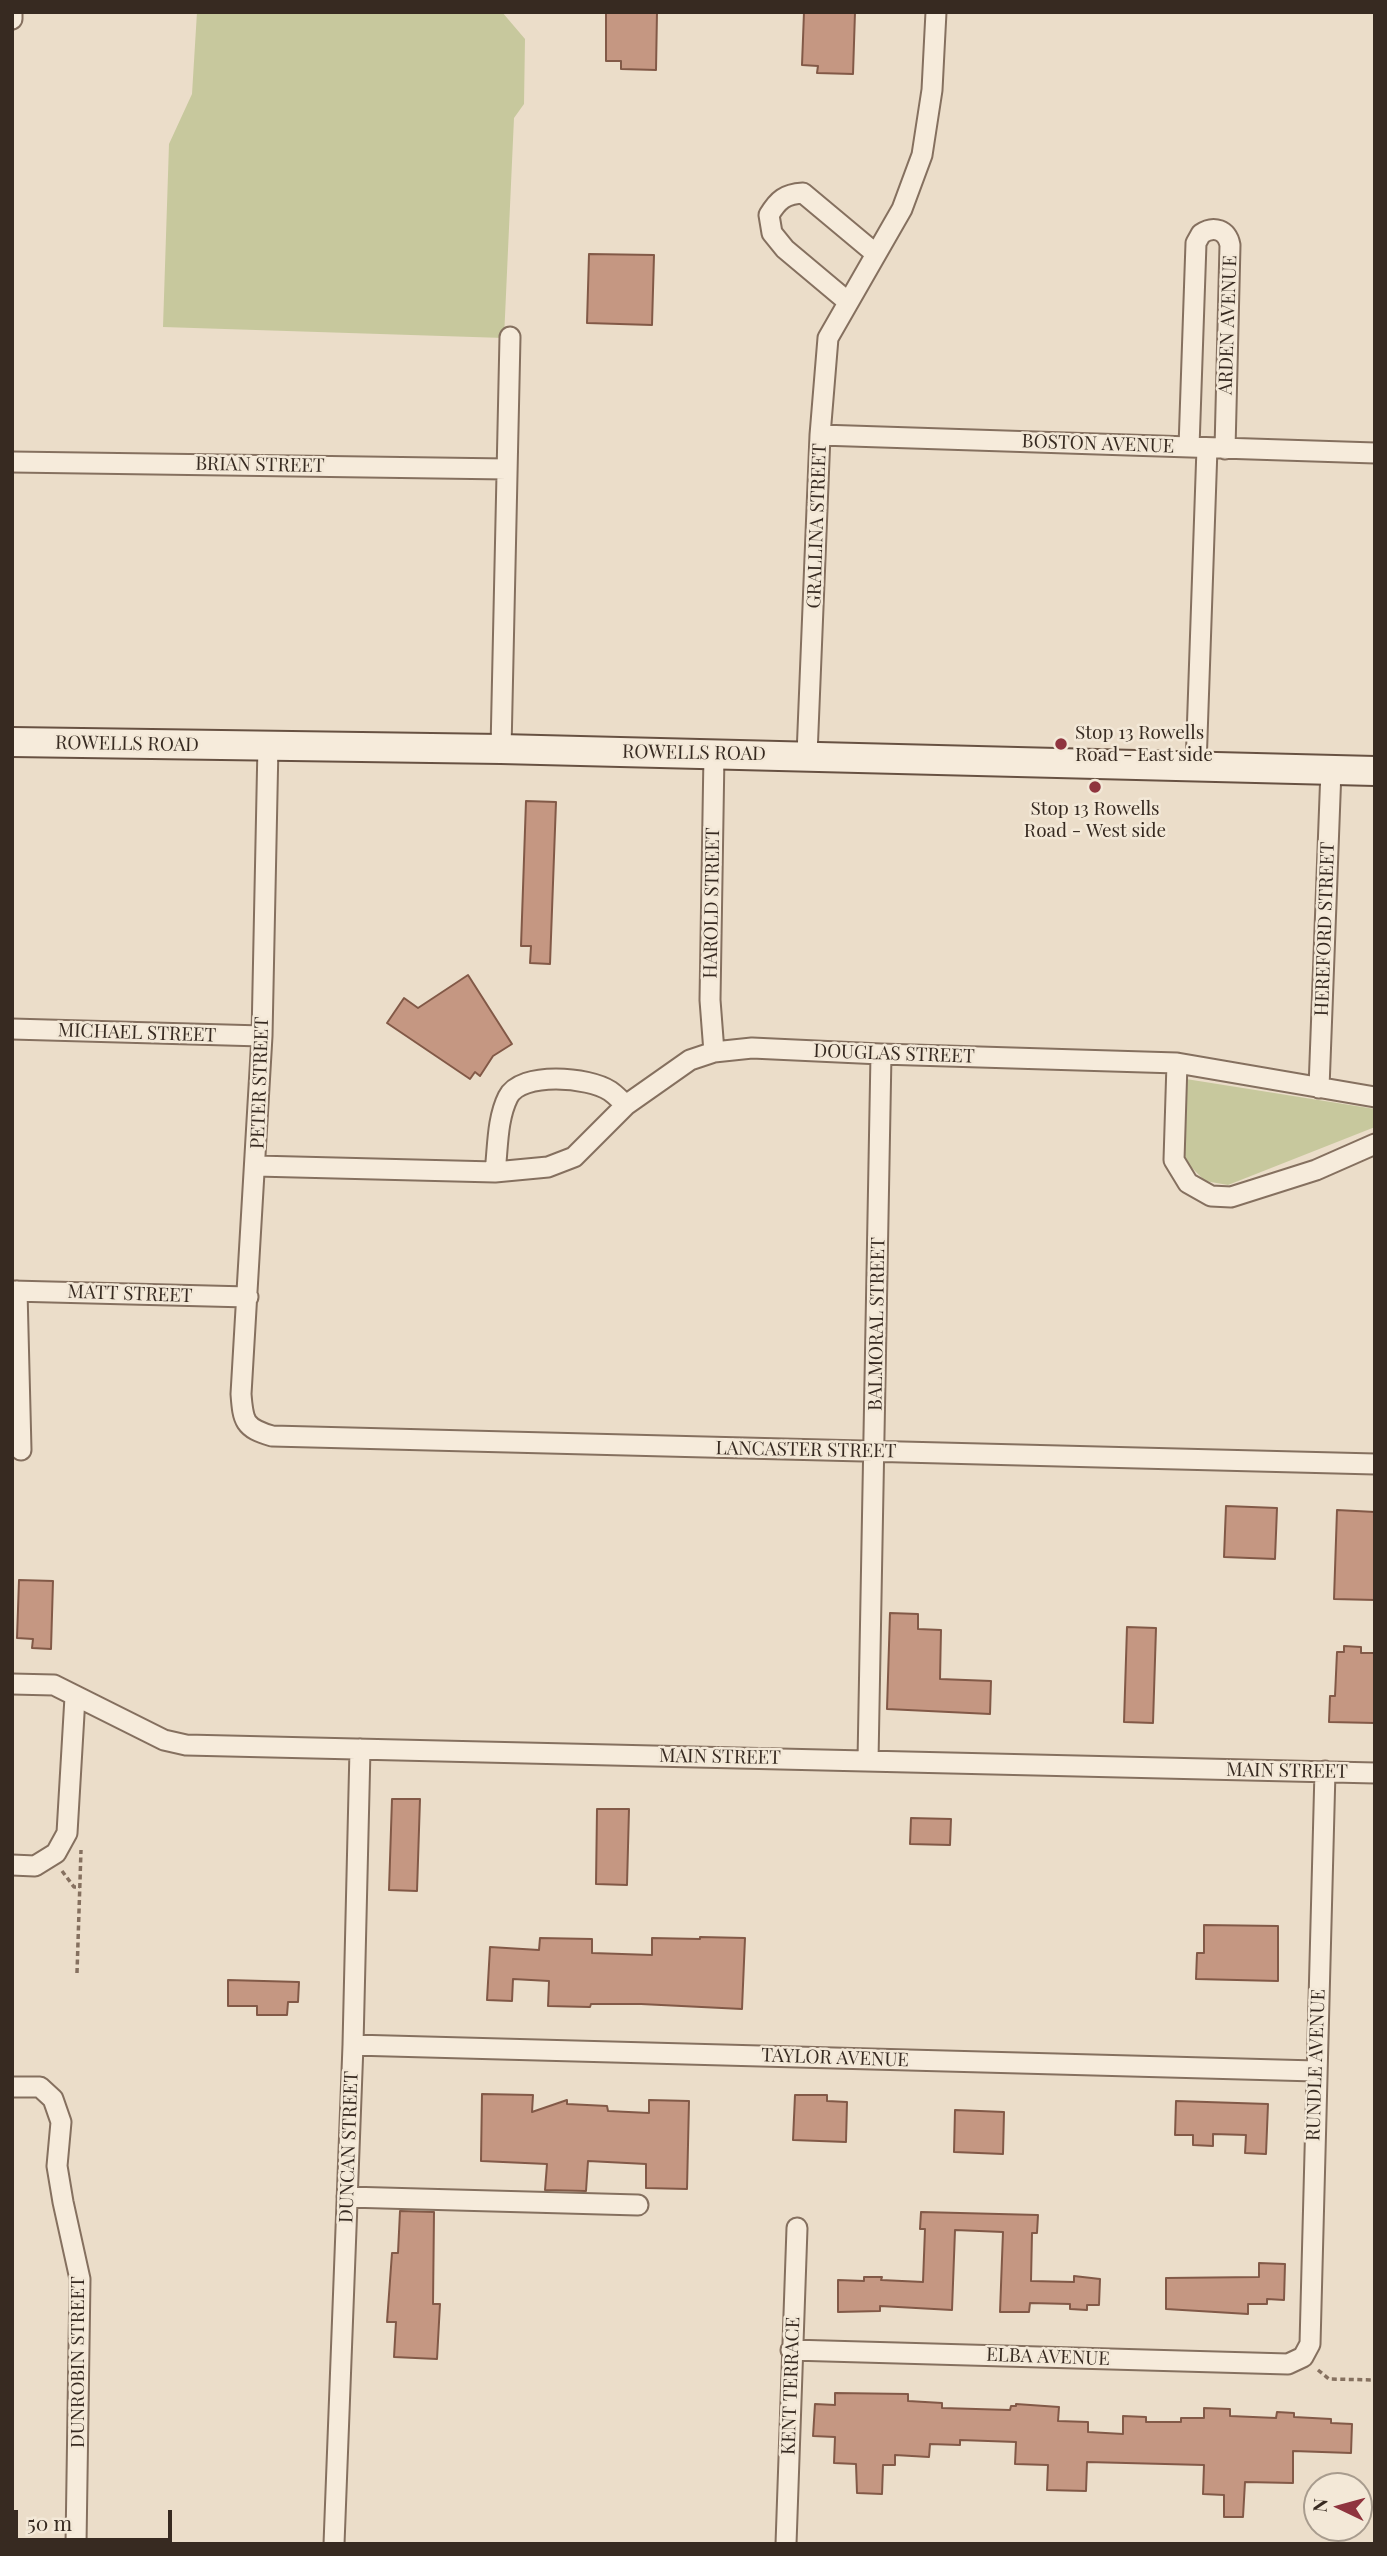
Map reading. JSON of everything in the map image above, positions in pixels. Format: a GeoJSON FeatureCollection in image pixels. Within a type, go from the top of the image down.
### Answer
{"type":"FeatureCollection","features":[{"type":"Feature","properties":{"kind":"main road","name":"ROWELLS ROAD"},"geometry":{"type":"LineString","coordinates":[[12,742],[807,755],[1375,771]]}},
{"type":"Feature","properties":{"kind":"street"},"geometry":{"type":"LineString","coordinates":[[12,12],[12,19]]}},
{"type":"Feature","properties":{"kind":"street","name":"GRALLINA STREET"},"geometry":{"type":"LineString","coordinates":[[807,755],[820,435],[828,338],[902,209],[922,155],[932,90],[936,12]]}},
{"type":"Feature","properties":{"kind":"street"},"geometry":{"type":"LineString","coordinates":[[847,301],[785,249],[772,233],[769,215],[777,201],[789,194],[803,193],[876,254]]}},
{"type":"Feature","properties":{"kind":"street","name":"ARDEN AVENUE"},"geometry":{"type":"LineString","coordinates":[[1196,766],[1207,448],[1230,245],[1228,236],[1214,229],[1201,234],[1196,243],[1207,448]]}},
{"type":"Feature","properties":{"kind":"street"},"geometry":{"type":"LineString","coordinates":[[501,749],[510,337]]}},
{"type":"Feature","properties":{"kind":"street","name":"BOSTON AVENUE"},"geometry":{"type":"LineString","coordinates":[[820,435],[1375,453]]}},
{"type":"Feature","properties":{"kind":"street","name":"BRIAN STREET"},"geometry":{"type":"LineString","coordinates":[[12,462],[507,469]]}},
{"type":"Feature","properties":{"kind":"street","name":"PETER STREET"},"geometry":{"type":"LineString","coordinates":[[243,1419],[241,1394],[262,1037],[268,745]]}},
{"type":"Feature","properties":{"kind":"street","name":"HAROLD STREET"},"geometry":{"type":"LineString","coordinates":[[714,1052],[710,1000],[715,754]]}},
{"type":"Feature","properties":{"kind":"street","name":"HEREFORD STREET"},"geometry":{"type":"LineString","coordinates":[[1319,1088],[1331,770]]}},
{"type":"Feature","properties":{"kind":"street","name":"MICHAEL STREET"},"geometry":{"type":"LineString","coordinates":[[12,1029],[262,1037]]}},
{"type":"Feature","properties":{"kind":"street","name":"DOUGLAS STREET"},"geometry":{"type":"LineString","coordinates":[[256,1166],[495,1172],[548,1167],[574,1157],[626,1105],[690,1060],[714,1052],[752,1048],[1177,1063],[1375,1097]]}},
{"type":"Feature","properties":{"kind":"street","name":"BALMORAL STREET"},"geometry":{"type":"LineString","coordinates":[[868,1761],[881,1054]]}},
{"type":"Feature","properties":{"kind":"street"},"geometry":{"type":"LineString","coordinates":[[1177,1063],[1174,1160],[1188,1183],[1211,1196],[1231,1197],[1304,1174],[1375,1144]]}},
{"type":"Feature","properties":{"kind":"street"},"geometry":{"type":"LineString","coordinates":[[495,1172],[501,1118],[510,1094],[528,1082],[554,1078],[593,1084],[609,1090],[626,1105]]}},
{"type":"Feature","properties":{"kind":"street"},"geometry":{"type":"LineString","coordinates":[[14,1291],[21,1450]]}},
{"type":"Feature","properties":{"kind":"street","name":"MATT STREET"},"geometry":{"type":"LineString","coordinates":[[14,1291],[248,1297]]}},
{"type":"Feature","properties":{"kind":"street","name":"LANCASTER STREET"},"geometry":{"type":"LineString","coordinates":[[243,1419],[255,1431],[272,1436],[1375,1464]]}},
{"type":"Feature","properties":{"kind":"street","name":"MAIN STREET"},"geometry":{"type":"LineString","coordinates":[[12,1685],[54,1685],[164,1740],[180,1744],[1375,1773]]}},
{"type":"Feature","properties":{"kind":"street"},"geometry":{"type":"LineString","coordinates":[[12,1865],[35,1866],[56,1853],[67,1833],[75,1697]]}},
{"type":"Feature","properties":{"kind":"street","name":"DUNCAN STREET"},"geometry":{"type":"LineString","coordinates":[[334,2544],[353,2045],[359,1749]]}},
{"type":"Feature","properties":{"kind":"street","name":"RUNDLE AVENUE"},"geometry":{"type":"LineString","coordinates":[[1303,2357],[1310,2344],[1325,1772]]}},
{"type":"Feature","properties":{"kind":"street","name":"TAYLOR AVENUE"},"geometry":{"type":"LineString","coordinates":[[353,2045],[1316,2071]]}},
{"type":"Feature","properties":{"kind":"street","name":"DUNROBIN STREET"},"geometry":{"type":"LineString","coordinates":[[12,2087],[40,2087],[52,2099],[61,2122],[57,2166],[80,2279],[76,2544]]}},
{"type":"Feature","properties":{"kind":"street"},"geometry":{"type":"LineString","coordinates":[[347,2197],[638,2205]]}},
{"type":"Feature","properties":{"kind":"street","name":"KENT TERRACE"},"geometry":{"type":"LineString","coordinates":[[786,2544],[797,2228]]}},
{"type":"Feature","properties":{"kind":"street","name":"ELBA AVENUE"},"geometry":{"type":"LineString","coordinates":[[792,2350],[1288,2364],[1303,2357]]}},
{"type":"Feature","properties":{"kind":"path"},"geometry":{"type":"LineString","coordinates":[[77,1973],[81,1844]]}},
{"type":"Feature","properties":{"kind":"path"},"geometry":{"type":"LineString","coordinates":[[61,1871],[74,1887],[80,1887]]}},
{"type":"Feature","properties":{"kind":"path"},"geometry":{"type":"LineString","coordinates":[[1303,2357],[1329,2379],[1375,2380]]}},
{"type":"Feature","properties":{"kind":"green space"},"geometry":{"type":"Polygon","coordinates":[[[197,12],[502,12],[525,39],[524,104],[514,118],[504,338],[163,327],[169,144],[192,94],[197,12]]]}},
{"type":"Feature","properties":{"kind":"green space"},"geometry":{"type":"Polygon","coordinates":[[[1186,1079],[1375,1109],[1375,1127],[1228,1185],[1205,1181],[1188,1164],[1181,1146],[1186,1079]]]}},
{"type":"Feature","properties":{"kind":"building"},"geometry":{"type":"Polygon","coordinates":[[[606,12],[657,12],[656,70],[621,69],[621,61],[606,61],[606,12]]]}},
{"type":"Feature","properties":{"kind":"building"},"geometry":{"type":"Polygon","coordinates":[[[804,12],[855,12],[853,74],[817,73],[818,66],[802,65],[804,12]]]}},
{"type":"Feature","properties":{"kind":"building"},"geometry":{"type":"Polygon","coordinates":[[[589,254],[654,255],[652,325],[587,323],[589,254]]]}},
{"type":"Feature","properties":{"kind":"building"},"geometry":{"type":"Polygon","coordinates":[[[526,801],[556,802],[550,964],[530,963],[531,946],[521,946],[526,801]]]}},
{"type":"Feature","properties":{"kind":"building"},"geometry":{"type":"Polygon","coordinates":[[[468,975],[512,1044],[493,1056],[480,1076],[475,1072],[470,1079],[387,1023],[404,998],[418,1008],[468,975]]]}},
{"type":"Feature","properties":{"kind":"building"},"geometry":{"type":"Polygon","coordinates":[[[1226,1506],[1277,1508],[1275,1559],[1224,1557],[1226,1506]]]}},
{"type":"Feature","properties":{"kind":"building"},"geometry":{"type":"Polygon","coordinates":[[[1337,1510],[1375,1512],[1375,1600],[1334,1599],[1337,1510]]]}},
{"type":"Feature","properties":{"kind":"building"},"geometry":{"type":"Polygon","coordinates":[[[19,1580],[53,1581],[51,1649],[32,1648],[33,1639],[17,1638],[19,1580]]]}},
{"type":"Feature","properties":{"kind":"building"},"geometry":{"type":"Polygon","coordinates":[[[890,1613],[918,1614],[918,1629],[941,1630],[940,1679],[991,1681],[990,1714],[887,1709],[890,1613]]]}},
{"type":"Feature","properties":{"kind":"building"},"geometry":{"type":"Polygon","coordinates":[[[1127,1627],[1156,1628],[1153,1723],[1124,1722],[1127,1627]]]}},
{"type":"Feature","properties":{"kind":"building"},"geometry":{"type":"Polygon","coordinates":[[[1344,1646],[1361,1647],[1361,1653],[1375,1653],[1375,1723],[1329,1722],[1330,1696],[1335,1696],[1337,1652],[1344,1652],[1344,1646]]]}},
{"type":"Feature","properties":{"kind":"building"},"geometry":{"type":"Polygon","coordinates":[[[392,1799],[420,1799],[417,1891],[389,1890],[392,1799]]]}},
{"type":"Feature","properties":{"kind":"building"},"geometry":{"type":"Polygon","coordinates":[[[597,1809],[629,1809],[627,1885],[596,1884],[597,1809]]]}},
{"type":"Feature","properties":{"kind":"building"},"geometry":{"type":"Polygon","coordinates":[[[911,1818],[951,1819],[950,1845],[910,1844],[911,1818]]]}},
{"type":"Feature","properties":{"kind":"building"},"geometry":{"type":"Polygon","coordinates":[[[1204,1925],[1278,1926],[1278,1981],[1196,1979],[1197,1953],[1204,1953],[1204,1925]]]}},
{"type":"Feature","properties":{"kind":"building"},"geometry":{"type":"Polygon","coordinates":[[[540,1938],[592,1939],[592,1953],[652,1955],[652,1938],[745,1938],[742,2009],[641,2004],[548,2006],[549,1981],[513,1979],[512,2001],[487,2000],[490,1947],[539,1950],[540,1938]]]}},
{"type":"Feature","properties":{"kind":"building"},"geometry":{"type":"Polygon","coordinates":[[[228,1980],[299,1982],[298,2002],[288,2002],[287,2015],[257,2015],[257,2006],[228,2006],[228,1980]]]}},
{"type":"Feature","properties":{"kind":"building"},"geometry":{"type":"Polygon","coordinates":[[[482,2094],[533,2095],[532,2112],[567,2100],[567,2104],[607,2106],[608,2111],[649,2113],[649,2100],[689,2101],[687,2189],[646,2188],[646,2164],[588,2161],[586,2191],[545,2190],[547,2164],[481,2161],[482,2094]]]}},
{"type":"Feature","properties":{"kind":"building"},"geometry":{"type":"Polygon","coordinates":[[[795,2095],[827,2095],[827,2101],[847,2102],[846,2142],[793,2140],[795,2095]]]}},
{"type":"Feature","properties":{"kind":"building"},"geometry":{"type":"Polygon","coordinates":[[[1176,2101],[1268,2104],[1266,2154],[1245,2153],[1246,2135],[1213,2134],[1213,2146],[1193,2145],[1193,2135],[1175,2135],[1176,2101]]]}},
{"type":"Feature","properties":{"kind":"building"},"geometry":{"type":"Polygon","coordinates":[[[955,2110],[1004,2112],[1003,2154],[954,2152],[955,2110]]]}},
{"type":"Feature","properties":{"kind":"building"},"geometry":{"type":"Polygon","coordinates":[[[400,2211],[434,2212],[433,2304],[440,2304],[437,2359],[394,2357],[396,2322],[387,2322],[392,2253],[398,2253],[400,2211]]]}},
{"type":"Feature","properties":{"kind":"building"},"geometry":{"type":"Polygon","coordinates":[[[921,2212],[1038,2215],[1037,2233],[1032,2233],[1031,2281],[1074,2282],[1074,2276],[1100,2279],[1099,2305],[1087,2305],[1087,2310],[1070,2309],[1070,2304],[1030,2303],[1029,2312],[1000,2312],[1003,2232],[955,2230],[952,2310],[880,2306],[880,2311],[838,2312],[838,2280],[864,2281],[864,2277],[882,2277],[881,2280],[923,2282],[925,2229],[920,2229],[921,2212]]]}},
{"type":"Feature","properties":{"kind":"building"},"geometry":{"type":"Polygon","coordinates":[[[1259,2263],[1285,2264],[1284,2300],[1267,2299],[1267,2304],[1248,2304],[1248,2314],[1166,2309],[1166,2278],[1259,2277],[1259,2263]]]}},
{"type":"Feature","properties":{"kind":"building"},"geometry":{"type":"Polygon","coordinates":[[[835,2393],[908,2394],[908,2401],[942,2403],[942,2408],[1010,2410],[1011,2406],[1016,2404],[1059,2407],[1058,2421],[1088,2422],[1088,2432],[1123,2434],[1123,2416],[1146,2417],[1146,2422],[1181,2422],[1181,2418],[1204,2418],[1204,2408],[1230,2409],[1230,2416],[1276,2418],[1277,2412],[1294,2413],[1294,2417],[1331,2419],[1331,2423],[1352,2424],[1351,2453],[1293,2451],[1293,2483],[1245,2482],[1243,2517],[1224,2517],[1224,2495],[1203,2494],[1204,2465],[1087,2462],[1086,2491],[1047,2490],[1048,2465],[1015,2464],[1016,2442],[960,2440],[960,2445],[930,2444],[929,2457],[895,2455],[895,2465],[883,2465],[882,2494],[857,2493],[856,2464],[834,2463],[835,2437],[813,2436],[815,2404],[835,2405],[835,2393]]]}},
{"type":"Feature","properties":{"kind":"place","name":"Stop 13 Rowells Road - East side"},"geometry":{"type":"Point","coordinates":[1061,744]}},
{"type":"Feature","properties":{"kind":"place","name":"Stop 13 Rowells Road - West side"},"geometry":{"type":"Point","coordinates":[1095,787]}}]}
